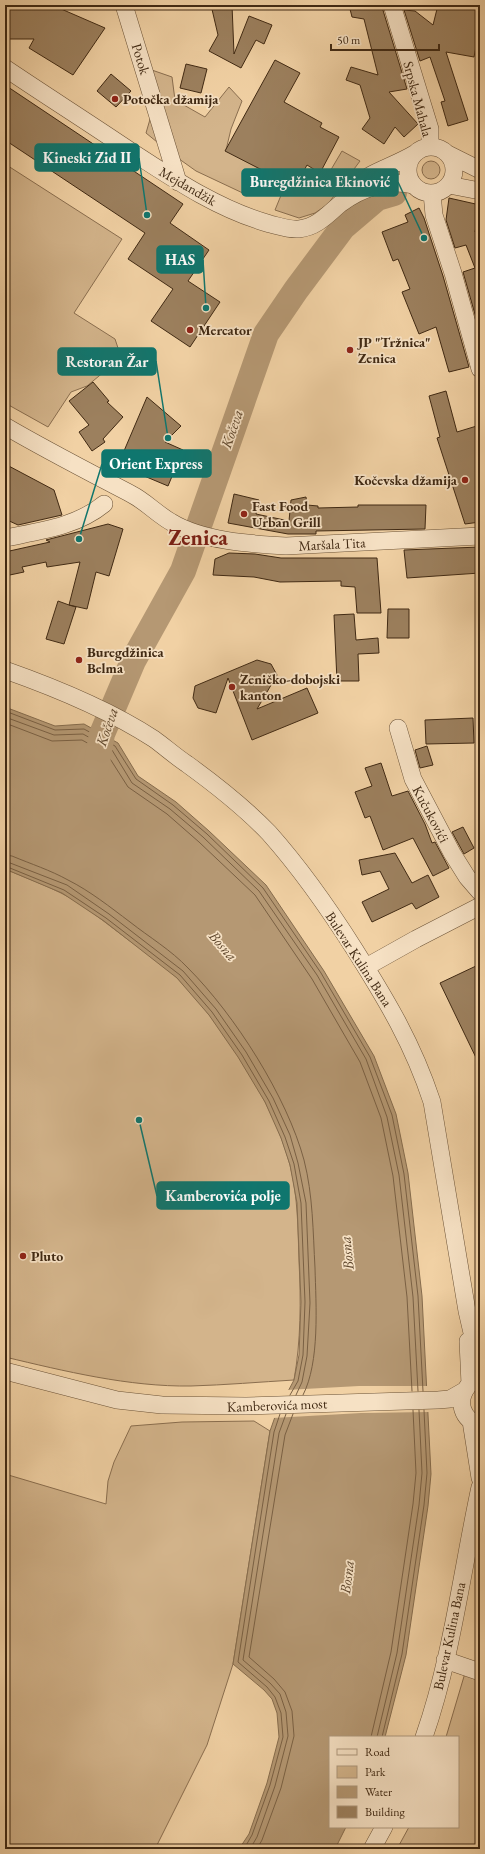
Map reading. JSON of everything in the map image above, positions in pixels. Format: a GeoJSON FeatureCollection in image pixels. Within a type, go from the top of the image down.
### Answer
{"type":"FeatureCollection","features":[{"type":"Feature","properties":{"kind":"street","name":"Potok"},"geometry":{"type":"LineString","coordinates":[[124,5],[178,182]]}},
{"type":"Feature","properties":{"kind":"street","name":"Srpska Mahala"},"geometry":{"type":"LineString","coordinates":[[392,5],[430,129],[430,146]]}},
{"type":"Feature","properties":{"kind":"street","name":"Mejdandžik"},"geometry":{"type":"LineString","coordinates":[[5,68],[178,182],[214,202],[239,213],[287,229],[299,229],[320,221],[341,203]]}},
{"type":"Feature","properties":{"kind":"street"},"geometry":{"type":"LineString","coordinates":[[341,203],[355,185],[371,175],[396,165],[418,150],[430,146],[437,147],[480,170]]}},
{"type":"Feature","properties":{"kind":"street"},"geometry":{"type":"LineString","coordinates":[[414,154],[408,167],[408,174],[414,185]]}},
{"type":"Feature","properties":{"kind":"street"},"geometry":{"type":"LineString","coordinates":[[341,203],[362,191],[376,186],[394,183],[414,185],[425,192],[432,193],[445,189],[453,179],[454,166],[448,154]]}},
{"type":"Feature","properties":{"kind":"street"},"geometry":{"type":"LineString","coordinates":[[449,184],[480,191]]}},
{"type":"Feature","properties":{"kind":"street"},"geometry":{"type":"LineString","coordinates":[[432,193],[434,214],[453,273],[480,368]]}},
{"type":"Feature","properties":{"kind":"street","name":"Maršala Tita"},"geometry":{"type":"LineString","coordinates":[[5,426],[52,454],[134,495],[171,522],[186,529],[215,538],[257,545],[286,546],[480,536]]}},
{"type":"Feature","properties":{"kind":"street"},"geometry":{"type":"LineString","coordinates":[[5,538],[69,524],[87,517],[104,504]]}},
{"type":"Feature","properties":{"kind":"street","name":"Bulevar Kulina Bana"},"geometry":{"type":"LineString","coordinates":[[5,670],[52,687],[155,740],[214,783],[240,805],[269,834],[311,885],[366,967],[399,1022],[423,1076],[432,1102],[467,1311],[476,1350],[480,1358]]}},
{"type":"Feature","properties":{"kind":"street","name":"Kučukovići"},"geometry":{"type":"LineString","coordinates":[[398,728],[413,779],[452,853],[467,877],[480,892]]}},
{"type":"Feature","properties":{"kind":"street"},"geometry":{"type":"LineString","coordinates":[[366,967],[416,938],[480,906]]}},
{"type":"Feature","properties":{"kind":"street","name":"Bulevar Kulina Bana"},"geometry":{"type":"LineString","coordinates":[[467,1311],[471,1385],[461,1399],[471,1418]]}},
{"type":"Feature","properties":{"kind":"street","name":"Kamberovića most"},"geometry":{"type":"LineString","coordinates":[[5,1371],[117,1400],[162,1405],[192,1406],[441,1399]]}},
{"type":"Feature","properties":{"kind":"street"},"geometry":{"type":"LineString","coordinates":[[441,1399],[450,1399],[471,1385]]}},
{"type":"Feature","properties":{"kind":"street"},"geometry":{"type":"LineString","coordinates":[[441,1399],[471,1418],[480,1478]]}},
{"type":"Feature","properties":{"kind":"street","name":"Bulevar Kulina Bana"},"geometry":{"type":"LineString","coordinates":[[424,1736],[432,1714],[445,1660],[480,1487]]}},
{"type":"Feature","properties":{"kind":"street"},"geometry":{"type":"LineString","coordinates":[[445,1660],[480,1672]]}},
{"type":"Feature","properties":{"kind":"street"},"geometry":{"type":"LineString","coordinates":[[372,1849],[383,1828]]}},
{"type":"Feature","properties":{"kind":"green space"},"geometry":{"type":"Polygon","coordinates":[[[146,68],[172,77],[175,100],[205,117],[229,87],[242,101],[231,129],[226,150],[261,169],[247,195],[196,171],[146,133],[153,109],[146,68]]]}},
{"type":"Feature","properties":{"kind":"green space"},"geometry":{"type":"Polygon","coordinates":[[[342,151],[360,161],[328,204],[315,213],[299,218],[275,210],[284,188],[295,191],[301,182],[312,185],[316,175],[329,173],[342,151]]]}},
{"type":"Feature","properties":{"kind":"green space"},"geometry":{"type":"Polygon","coordinates":[[[431,161],[437,164],[440,170],[437,176],[431,179],[425,176],[422,170],[425,164],[431,161]]]}},
{"type":"Feature","properties":{"kind":"green space"},"geometry":{"type":"Polygon","coordinates":[[[5,164],[122,239],[74,313],[115,339],[119,351],[111,366],[87,386],[71,392],[48,427],[5,403],[5,164]]]}},
{"type":"Feature","properties":{"kind":"green space"},"geometry":{"type":"Polygon","coordinates":[[[5,869],[69,897],[93,913],[165,967],[178,979],[212,1019],[245,1066],[272,1116],[282,1141],[293,1177],[296,1201],[300,1291],[298,1350],[294,1380],[168,1386],[97,1377],[5,1357],[5,869]]]}},
{"type":"Feature","properties":{"kind":"green space"},"geometry":{"type":"Polygon","coordinates":[[[254,1421],[270,1431],[233,1664],[207,1745],[155,1849],[5,1849],[5,1474],[106,1504],[108,1481],[114,1462],[131,1426],[182,1422],[254,1421]]]}},
{"type":"Feature","properties":{"kind":"green space"},"geometry":{"type":"Polygon","coordinates":[[[465,1673],[480,1678],[480,1849],[397,1849],[408,1828],[459,1828],[459,1736],[446,1736],[465,1673]]]}},
{"type":"Feature","properties":{"kind":"water","name":"Bosna"},"geometry":{"type":"Polygon","coordinates":[[[5,707],[55,726],[84,724],[118,743],[138,776],[176,802],[266,885],[324,971],[374,1056],[396,1114],[408,1173],[422,1296],[431,1474],[428,1506],[406,1655],[385,1736],[329,1736],[329,1828],[346,1828],[335,1849],[239,1849],[249,1834],[267,1783],[279,1737],[277,1713],[272,1699],[264,1690],[233,1664],[270,1431],[276,1414],[294,1380],[299,1355],[301,1302],[297,1203],[290,1165],[281,1138],[265,1102],[238,1057],[209,1015],[177,978],[104,921],[62,893],[5,869],[5,707]]]}},
{"type":"Feature","properties":{"kind":"pier"},"geometry":{"type":"Polygon","coordinates":[[[359,1386],[429,1386],[430,1412],[361,1413],[273,1418],[286,1390],[359,1386]]]}},
{"type":"Feature","properties":{"kind":"building"},"geometry":{"type":"Polygon","coordinates":[[[5,5],[52,5],[105,28],[73,75],[29,48],[34,39],[5,39],[5,5]]]}},
{"type":"Feature","properties":{"kind":"building"},"geometry":{"type":"Polygon","coordinates":[[[211,5],[232,5],[234,54],[249,16],[272,25],[264,44],[256,40],[241,68],[209,51],[218,35],[211,5]]]}},
{"type":"Feature","properties":{"kind":"building"},"geometry":{"type":"Polygon","coordinates":[[[349,5],[378,5],[379,7],[382,7],[407,89],[389,92],[418,124],[404,137],[395,127],[384,144],[362,129],[370,118],[360,85],[346,80],[351,67],[378,75],[364,19],[352,17],[349,5]]]}},
{"type":"Feature","properties":{"kind":"building"},"geometry":{"type":"Polygon","coordinates":[[[438,5],[480,5],[480,25],[474,57],[446,52],[468,120],[448,126],[441,102],[445,101],[430,57],[420,61],[404,10],[415,11],[433,25],[438,5]]]}},
{"type":"Feature","properties":{"kind":"building"},"geometry":{"type":"Polygon","coordinates":[[[275,60],[300,73],[284,102],[322,123],[320,127],[339,137],[320,173],[307,165],[295,187],[225,151],[275,60]]]}},
{"type":"Feature","properties":{"kind":"building"},"geometry":{"type":"Polygon","coordinates":[[[186,64],[207,69],[201,93],[180,88],[186,64]]]}},
{"type":"Feature","properties":{"kind":"building","name":"Potočka džamija"},"geometry":{"type":"Polygon","coordinates":[[[111,74],[131,91],[116,107],[97,91],[111,74]]]}},
{"type":"Feature","properties":{"kind":"building"},"geometry":{"type":"Polygon","coordinates":[[[5,85],[183,204],[170,223],[209,250],[188,281],[220,302],[190,347],[151,321],[173,289],[128,259],[145,233],[5,140],[5,85]]]}},
{"type":"Feature","properties":{"kind":"building"},"geometry":{"type":"Polygon","coordinates":[[[449,198],[480,205],[475,232],[480,235],[480,332],[463,272],[475,268],[466,245],[455,248],[446,220],[449,198]]]}},
{"type":"Feature","properties":{"kind":"building"},"geometry":{"type":"Polygon","coordinates":[[[419,208],[424,218],[443,276],[469,367],[449,372],[436,327],[419,334],[402,292],[410,289],[398,259],[393,261],[382,232],[408,222],[405,215],[419,208]]]}},
{"type":"Feature","properties":{"kind":"building"},"geometry":{"type":"Polygon","coordinates":[[[93,382],[109,401],[107,402],[123,417],[103,439],[105,442],[92,451],[79,432],[89,425],[69,401],[93,382]]]}},
{"type":"Feature","properties":{"kind":"building","name":"Kočevska džamija"},"geometry":{"type":"Polygon","coordinates":[[[446,391],[457,432],[480,425],[480,522],[465,524],[437,438],[440,437],[429,396],[446,391]]]}},
{"type":"Feature","properties":{"kind":"building"},"geometry":{"type":"Polygon","coordinates":[[[147,397],[181,426],[165,442],[183,450],[168,486],[118,465],[147,397]]]}},
{"type":"Feature","properties":{"kind":"building"},"geometry":{"type":"Polygon","coordinates":[[[5,464],[54,490],[62,515],[18,525],[5,519],[5,464]]]}},
{"type":"Feature","properties":{"kind":"building"},"geometry":{"type":"Polygon","coordinates":[[[234,494],[259,500],[256,514],[289,521],[291,500],[306,497],[307,505],[318,506],[318,508],[358,507],[358,505],[426,505],[425,529],[316,531],[316,534],[288,534],[228,523],[234,494]]]}},
{"type":"Feature","properties":{"kind":"building"},"geometry":{"type":"Polygon","coordinates":[[[108,524],[123,529],[109,576],[96,572],[87,609],[69,605],[80,562],[47,567],[46,562],[22,567],[24,572],[5,576],[5,552],[50,542],[46,540],[108,524]]]}},
{"type":"Feature","properties":{"kind":"building"},"geometry":{"type":"Polygon","coordinates":[[[480,547],[480,573],[407,578],[404,550],[480,547]]]}},
{"type":"Feature","properties":{"kind":"building"},"geometry":{"type":"Polygon","coordinates":[[[229,553],[255,554],[281,558],[377,558],[381,613],[357,613],[355,587],[341,586],[341,581],[280,582],[254,577],[213,575],[215,559],[229,553]]]}},
{"type":"Feature","properties":{"kind":"building"},"geometry":{"type":"Polygon","coordinates":[[[58,601],[76,607],[64,644],[46,639],[58,601]]]}},
{"type":"Feature","properties":{"kind":"building"},"geometry":{"type":"Polygon","coordinates":[[[388,609],[409,609],[409,638],[387,638],[388,609]]]}},
{"type":"Feature","properties":{"kind":"building"},"geometry":{"type":"Polygon","coordinates":[[[354,614],[356,640],[378,638],[379,653],[358,654],[359,681],[337,681],[334,615],[354,614]]]}},
{"type":"Feature","properties":{"kind":"building"},"geometry":{"type":"Polygon","coordinates":[[[257,660],[271,664],[277,675],[257,709],[307,688],[318,713],[252,740],[228,678],[216,713],[198,708],[193,698],[195,686],[257,660]]]}},
{"type":"Feature","properties":{"kind":"building"},"geometry":{"type":"Polygon","coordinates":[[[473,718],[474,743],[426,744],[425,720],[473,718]]]}},
{"type":"Feature","properties":{"kind":"building"},"geometry":{"type":"Polygon","coordinates":[[[427,746],[433,765],[420,768],[415,750],[427,746]]]}},
{"type":"Feature","properties":{"kind":"building"},"geometry":{"type":"Polygon","coordinates":[[[381,763],[392,796],[408,791],[425,824],[432,843],[435,842],[449,868],[433,876],[413,838],[383,850],[370,816],[365,818],[355,792],[372,786],[365,768],[381,763]]]}},
{"type":"Feature","properties":{"kind":"building"},"geometry":{"type":"Polygon","coordinates":[[[463,827],[474,848],[464,854],[452,832],[463,827]]]}},
{"type":"Feature","properties":{"kind":"building"},"geometry":{"type":"Polygon","coordinates":[[[395,853],[412,883],[428,875],[439,897],[416,909],[412,903],[372,922],[362,902],[389,889],[380,871],[362,875],[359,860],[395,853]]]}},
{"type":"Feature","properties":{"kind":"building"},"geometry":{"type":"Polygon","coordinates":[[[476,966],[480,975],[480,1066],[440,983],[476,966]]]}},
{"type":"Feature","properties":{"kind":"waterway","name":"Kočeva"},"geometry":{"type":"LineString","coordinates":[[96,768],[102,734],[133,661],[183,571],[266,334],[296,290],[343,227],[377,198],[394,193]]}},
{"type":"Feature","properties":{"kind":"place","name":"Potočka džamija"},"geometry":{"type":"Point","coordinates":[115,99]}},
{"type":"Feature","properties":{"kind":"place","name":"Kineski Zid II"},"geometry":{"type":"Point","coordinates":[147,215]}},
{"type":"Feature","properties":{"kind":"place","name":"Buregdžinica Ekinović"},"geometry":{"type":"Point","coordinates":[424,238]}},
{"type":"Feature","properties":{"kind":"place","name":"HAS"},"geometry":{"type":"Point","coordinates":[206,308]}},
{"type":"Feature","properties":{"kind":"place","name":"Mercator"},"geometry":{"type":"Point","coordinates":[190,330]}},
{"type":"Feature","properties":{"kind":"place","name":"JP \"Tržnica\" Zenica"},"geometry":{"type":"Point","coordinates":[350,350]}},
{"type":"Feature","properties":{"kind":"place","name":"Restoran Žar"},"geometry":{"type":"Point","coordinates":[168,438]}},
{"type":"Feature","properties":{"kind":"place","name":"Kočevska džamija"},"geometry":{"type":"Point","coordinates":[465,480]}},
{"type":"Feature","properties":{"kind":"place","name":"Fast Food Urban Grill"},"geometry":{"type":"Point","coordinates":[244,514]}},
{"type":"Feature","properties":{"kind":"place","name":"Orient Express"},"geometry":{"type":"Point","coordinates":[79,539]}},
{"type":"Feature","properties":{"kind":"place","name":"Buregdžinica Belma"},"geometry":{"type":"Point","coordinates":[79,660]}},
{"type":"Feature","properties":{"kind":"place","name":"Zeničko-dobojski kanton"},"geometry":{"type":"Point","coordinates":[232,687]}},
{"type":"Feature","properties":{"kind":"place","name":"Kamberovića polje"},"geometry":{"type":"Point","coordinates":[139,1120]}},
{"type":"Feature","properties":{"kind":"place","name":"Pluto"},"geometry":{"type":"Point","coordinates":[23,1256]}},
{"type":"Feature","properties":{"kind":"district","name":"Zenica"},"geometry":{"type":"Point","coordinates":[198,537]}}]}
